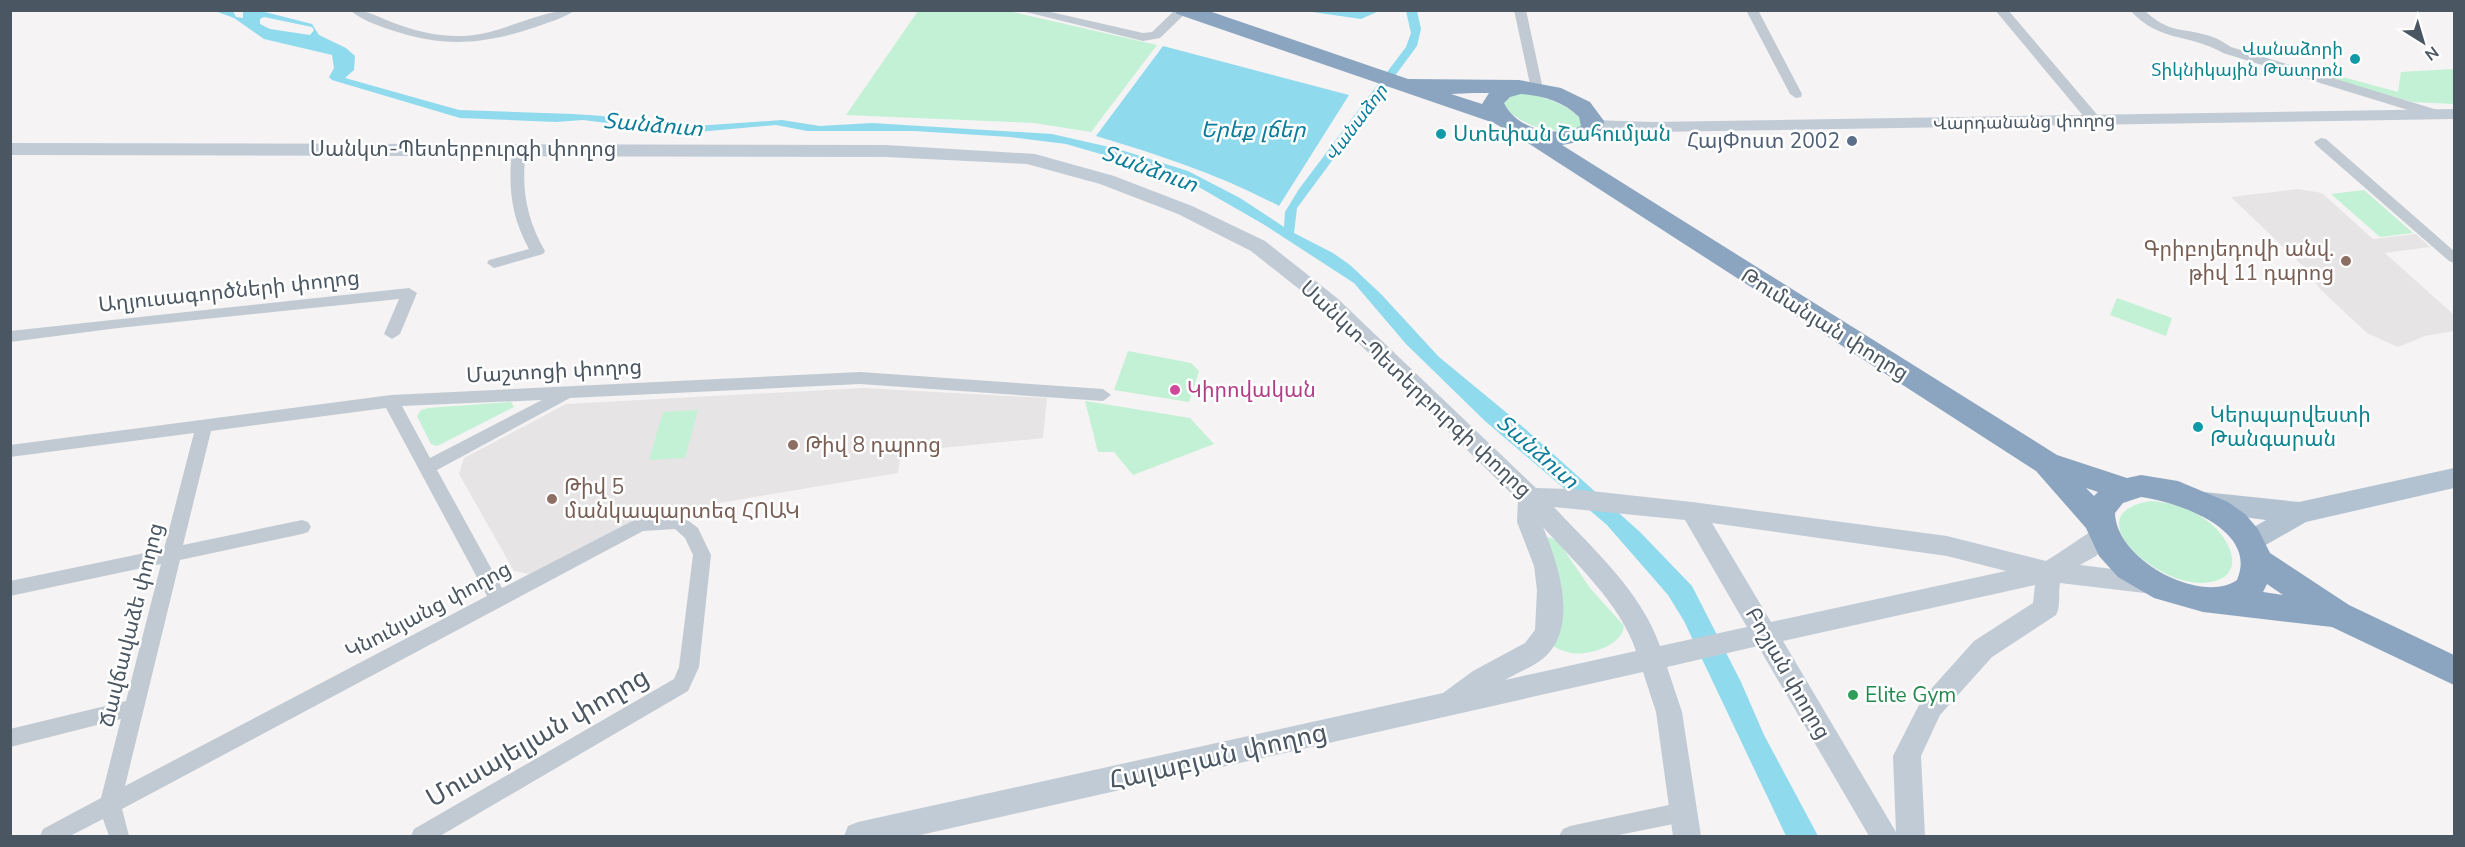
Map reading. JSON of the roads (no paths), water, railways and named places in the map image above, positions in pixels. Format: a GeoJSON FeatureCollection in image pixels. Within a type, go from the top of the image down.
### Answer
{"type":"FeatureCollection","features":[{"type":"Feature","properties":{"kind":"highway"},"geometry":{"type":"LineString","coordinates":[[1184,10],[1410,85],[1432,88],[1528,88],[1574,102],[1586,112],[1604,183]]}},
{"type":"Feature","properties":{"kind":"highway","name":"Թումանյան փողոց"},"geometry":{"type":"LineString","coordinates":[[1410,85],[1501,118],[1526,132],[2047,463]]}},
{"type":"Feature","properties":{"kind":"highway"},"geometry":{"type":"LineString","coordinates":[[1501,118],[1493,103],[1496,97],[1502,92],[1528,88]]}},
{"type":"Feature","properties":{"kind":"highway"},"geometry":{"type":"LineString","coordinates":[[1526,132],[1564,137],[1591,128]]}},
{"type":"Feature","properties":{"kind":"highway"},"geometry":{"type":"LineString","coordinates":[[2047,463],[2124,489]]}},
{"type":"Feature","properties":{"kind":"highway"},"geometry":{"type":"LineString","coordinates":[[2047,463],[2101,528],[2111,549],[2126,566],[2153,584],[2194,599],[2338,615]]}},
{"type":"Feature","properties":{"kind":"highway"},"geometry":{"type":"LineString","coordinates":[[2101,528],[2105,501],[2124,489],[2141,486],[2160,487],[2204,502],[2238,527],[2253,552],[2338,615],[2454,671]]}},
{"type":"Feature","properties":{"kind":"highway"},"geometry":{"type":"LineString","coordinates":[[2217,600],[2236,596],[2249,588],[2256,575],[2253,552]]}},
{"type":"Feature","properties":{"kind":"main road"},"geometry":{"type":"LineString","coordinates":[[2204,502],[2299,513],[2454,478]]}},
{"type":"Feature","properties":{"kind":"main road"},"geometry":{"type":"LineString","coordinates":[[2253,552],[2299,513]]}},
{"type":"Feature","properties":{"kind":"street"},"geometry":{"type":"LineString","coordinates":[[356,10],[410,34],[451,42],[499,36],[568,10]]}},
{"type":"Feature","properties":{"kind":"street"},"geometry":{"type":"LineString","coordinates":[[1024,10],[1143,37],[1156,35],[1184,10]]}},
{"type":"Feature","properties":{"kind":"street"},"geometry":{"type":"LineString","coordinates":[[1520,10],[1528,88]]}},
{"type":"Feature","properties":{"kind":"street"},"geometry":{"type":"LineString","coordinates":[[1752,10],[1796,93]]}},
{"type":"Feature","properties":{"kind":"street"},"geometry":{"type":"LineString","coordinates":[[2001,10],[2094,121]]}},
{"type":"Feature","properties":{"kind":"street"},"geometry":{"type":"LineString","coordinates":[[2136,10],[2155,27],[2175,34],[2208,39],[2227,50],[2447,114]]}},
{"type":"Feature","properties":{"kind":"street","name":"Վարդանանց փողոց"},"geometry":{"type":"LineString","coordinates":[[1591,128],[2447,114]]}},
{"type":"Feature","properties":{"kind":"street"},"geometry":{"type":"LineString","coordinates":[[2321,142],[2454,258]]}},
{"type":"Feature","properties":{"kind":"street","name":"Սանկտ-Պետերբուրգի փողոց"},"geometry":{"type":"LineString","coordinates":[[10,149],[886,151],[1028,158],[1096,177],[1185,210],[1264,250],[1330,303],[1530,496],[1604,577],[1642,634],[1669,712],[1685,824]]}},
{"type":"Feature","properties":{"kind":"street"},"geometry":{"type":"LineString","coordinates":[[494,263],[538,251],[524,228],[518,210],[514,179],[519,150]]}},
{"type":"Feature","properties":{"kind":"street","name":"Աղյուսագործների փողոց"},"geometry":{"type":"LineString","coordinates":[[10,337],[118,323],[409,293],[392,334]]}},
{"type":"Feature","properties":{"kind":"street","name":"Մաշտոցի փողոց"},"geometry":{"type":"LineString","coordinates":[[10,451],[391,401],[860,378],[1103,395]]}},
{"type":"Feature","properties":{"kind":"street"},"geometry":{"type":"LineString","coordinates":[[427,467],[570,393]]}},
{"type":"Feature","properties":{"kind":"street"},"geometry":{"type":"LineString","coordinates":[[391,401],[498,598]]}},
{"type":"Feature","properties":{"kind":"street","name":"Ճավճավաձե փողոց"},"geometry":{"type":"LineString","coordinates":[[118,837],[110,805],[132,708],[204,425]]}},
{"type":"Feature","properties":{"kind":"street"},"geometry":{"type":"LineString","coordinates":[[1448,704],[1482,679],[1534,651],[1543,642],[1548,630],[1550,590],[1546,566],[1529,522],[1530,496],[1572,498],[1692,511],[1947,546],[2049,572],[2153,584]]}},
{"type":"Feature","properties":{"kind":"street","name":"Բոշյան փողոց"},"geometry":{"type":"LineString","coordinates":[[1692,511],[1884,837]]}},
{"type":"Feature","properties":{"kind":"street","name":"Կնունյանց փողոց"},"geometry":{"type":"LineString","coordinates":[[50,837],[640,524],[665,521],[679,523],[692,533],[702,555],[689,667],[681,685]]}},
{"type":"Feature","properties":{"kind":"street"},"geometry":{"type":"LineString","coordinates":[[10,589],[302,527]]}},
{"type":"Feature","properties":{"kind":"street"},"geometry":{"type":"LineString","coordinates":[[2049,572],[2087,549],[2101,528]]}},
{"type":"Feature","properties":{"kind":"street"},"geometry":{"type":"LineString","coordinates":[[1911,837],[1907,756],[1931,707],[1983,649],[2047,608],[2049,572]]}},
{"type":"Feature","properties":{"kind":"street","name":"Հալաբյան փողոց"},"geometry":{"type":"LineString","coordinates":[[858,837],[2049,572]]}},
{"type":"Feature","properties":{"kind":"street","name":"Մուսայելյան փողոց"},"geometry":{"type":"LineString","coordinates":[[421,837],[681,685]]}},
{"type":"Feature","properties":{"kind":"street"},"geometry":{"type":"LineString","coordinates":[[10,738],[132,708]]}},
{"type":"Feature","properties":{"kind":"street"},"geometry":{"type":"LineString","coordinates":[[1570,837],[1685,824]]}},
{"type":"Feature","properties":{"kind":"water"},"geometry":{"type":"Polygon","coordinates":[[[1379,10],[1361,19],[1306,11],[1379,10]]]}},
{"type":"Feature","properties":{"kind":"water"},"geometry":{"type":"Polygon","coordinates":[[[215,11],[233,11],[236,17],[243,18],[243,12],[234,11],[261,11],[312,24],[319,35],[346,48],[355,56],[354,70],[345,78],[459,110],[603,116],[625,123],[695,126],[782,120],[820,126],[872,123],[1052,134],[1118,149],[1188,171],[1240,198],[1284,227],[1285,212],[1299,189],[1406,47],[1411,33],[1406,11],[1417,11],[1421,29],[1417,46],[1297,208],[1294,233],[1333,253],[1350,265],[1381,294],[1439,357],[1513,418],[1640,532],[1692,586],[1741,682],[1764,735],[1818,836],[1786,836],[1684,621],[1668,595],[1607,525],[1485,421],[1406,344],[1354,283],[1263,224],[1183,178],[1066,144],[1010,137],[914,131],[807,131],[776,125],[687,133],[583,120],[556,122],[460,118],[332,80],[329,77],[334,68],[332,55],[264,39],[234,18],[215,11]],[[264,17],[260,19],[260,24],[270,29],[310,35],[314,30],[312,27],[264,17]]]}},
{"type":"Feature","properties":{"kind":"water","name":"Երեք լճեր"},"geometry":{"type":"Polygon","coordinates":[[[1163,46],[1349,95],[1279,206],[1189,166],[1096,136],[1163,46]]]}},
{"type":"Feature","properties":{"kind":"place","name":"Վանաձորի Տիկնիկային Թատրոն"},"geometry":{"type":"Point","coordinates":[2355,59]}},
{"type":"Feature","properties":{"kind":"place","name":"Ստեփան Շահումյան"},"geometry":{"type":"Point","coordinates":[1441,134]}},
{"type":"Feature","properties":{"kind":"place","name":"ՀայՓոստ 2002"},"geometry":{"type":"Point","coordinates":[1852,141]}},
{"type":"Feature","properties":{"kind":"place","name":"Գրիբոյեդովի անվ. թիվ 11 դպրոց"},"geometry":{"type":"Point","coordinates":[2346,261]}},
{"type":"Feature","properties":{"kind":"place","name":"Կիրովական"},"geometry":{"type":"Point","coordinates":[1175,390]}},
{"type":"Feature","properties":{"kind":"place","name":"Կերպարվեստի Թանգարան"},"geometry":{"type":"Point","coordinates":[2198,427]}},
{"type":"Feature","properties":{"kind":"place","name":"Թիվ 8 դպրոց"},"geometry":{"type":"Point","coordinates":[793,445]}},
{"type":"Feature","properties":{"kind":"place","name":"Թիվ 5 մանկապարտեզ ՀՈԱԿ"},"geometry":{"type":"Point","coordinates":[552,499]}},
{"type":"Feature","properties":{"kind":"place","name":"Elite Gym"},"geometry":{"type":"Point","coordinates":[1853,695]}},
{"type":"Feature","properties":{"kind":"water label","name":"Վանաձոր"},"geometry":{"type":"Point","coordinates":[1356,123]}},
{"type":"Feature","properties":{"kind":"water label","name":"Տանձուտ"},"geometry":{"type":"Point","coordinates":[653,124]}},
{"type":"Feature","properties":{"kind":"water label","name":"Տանձուտ"},"geometry":{"type":"Point","coordinates":[1150,168]}},
{"type":"Feature","properties":{"kind":"water label","name":"Տանձուտ"},"geometry":{"type":"Point","coordinates":[1538,451]}}]}
